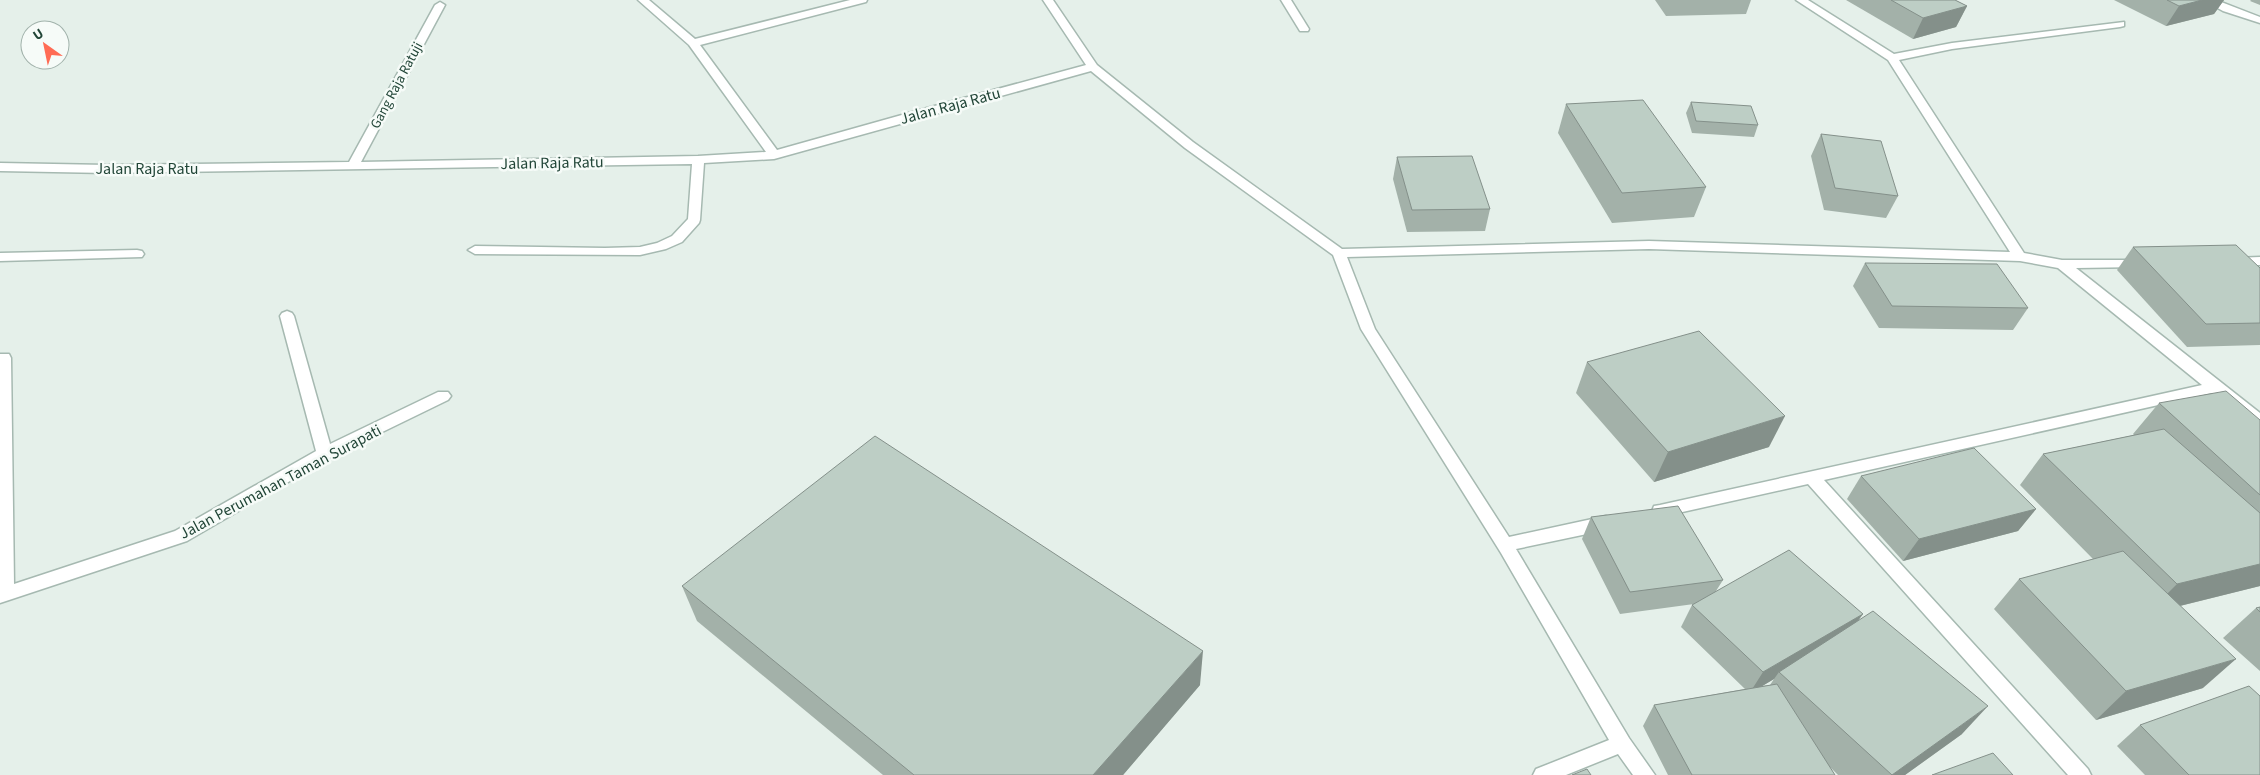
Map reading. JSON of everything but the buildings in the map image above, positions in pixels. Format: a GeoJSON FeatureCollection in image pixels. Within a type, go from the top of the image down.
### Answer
{"type":"FeatureCollection","features":[{"type":"Feature","properties":{"kind":"street"},"geometry":{"type":"LineString","coordinates":[[643,0],[693,43],[774,155]]}},
{"type":"Feature","properties":{"kind":"street"},"geometry":{"type":"LineString","coordinates":[[693,43],[862,0]]}},
{"type":"Feature","properties":{"kind":"street"},"geometry":{"type":"LineString","coordinates":[[1048,0],[1092,67],[1189,145],[1339,253],[1368,329],[1504,545],[1622,744],[1645,775]]}},
{"type":"Feature","properties":{"kind":"street"},"geometry":{"type":"LineString","coordinates":[[1286,0],[1304,29]]}},
{"type":"Feature","properties":{"kind":"street"},"geometry":{"type":"LineString","coordinates":[[1801,0],[1892,58],[2020,257]]}},
{"type":"Feature","properties":{"kind":"street"},"geometry":{"type":"LineString","coordinates":[[2208,0],[2227,9],[2260,20]]}},
{"type":"Feature","properties":{"kind":"street","name":"Gang Raja Ratuji"},"geometry":{"type":"LineString","coordinates":[[353,166],[440,5]]}},
{"type":"Feature","properties":{"kind":"street"},"geometry":{"type":"LineString","coordinates":[[1892,58],[1952,46],[2120,24]]}},
{"type":"Feature","properties":{"kind":"street","name":"Jalan Raja Ratu"},"geometry":{"type":"LineString","coordinates":[[0,167],[107,169],[353,166],[698,160],[774,155],[920,113],[1092,67]]}},
{"type":"Feature","properties":{"kind":"street"},"geometry":{"type":"LineString","coordinates":[[475,250],[605,252],[640,251],[661,246],[677,239],[694,220],[698,160]]}},
{"type":"Feature","properties":{"kind":"street"},"geometry":{"type":"LineString","coordinates":[[1339,253],[1649,245],[2020,257],[2062,264],[2151,263]]}},
{"type":"Feature","properties":{"kind":"street"},"geometry":{"type":"LineString","coordinates":[[0,257],[137,254]]}},
{"type":"Feature","properties":{"kind":"street"},"geometry":{"type":"LineString","coordinates":[[2220,262],[2260,261]]}},
{"type":"Feature","properties":{"kind":"street"},"geometry":{"type":"LineString","coordinates":[[2062,264],[2260,421]]}},
{"type":"Feature","properties":{"kind":"street"},"geometry":{"type":"LineString","coordinates":[[287,316],[326,453]]}},
{"type":"Feature","properties":{"kind":"street"},"geometry":{"type":"LineString","coordinates":[[2,596],[4,358]]}},
{"type":"Feature","properties":{"kind":"street"},"geometry":{"type":"LineString","coordinates":[[1649,514],[1813,479],[2215,387]]}},
{"type":"Feature","properties":{"kind":"street","name":"Jalan Perumahan Taman Surapati"},"geometry":{"type":"LineString","coordinates":[[2,596],[180,536],[326,453],[443,396]]}},
{"type":"Feature","properties":{"kind":"street"},"geometry":{"type":"LineString","coordinates":[[1813,479],[2081,775]]}},
{"type":"Feature","properties":{"kind":"street"},"geometry":{"type":"LineString","coordinates":[[1504,545],[1620,520]]}},
{"type":"Feature","properties":{"kind":"street"},"geometry":{"type":"LineString","coordinates":[[1543,775],[1622,744]]}}]}
